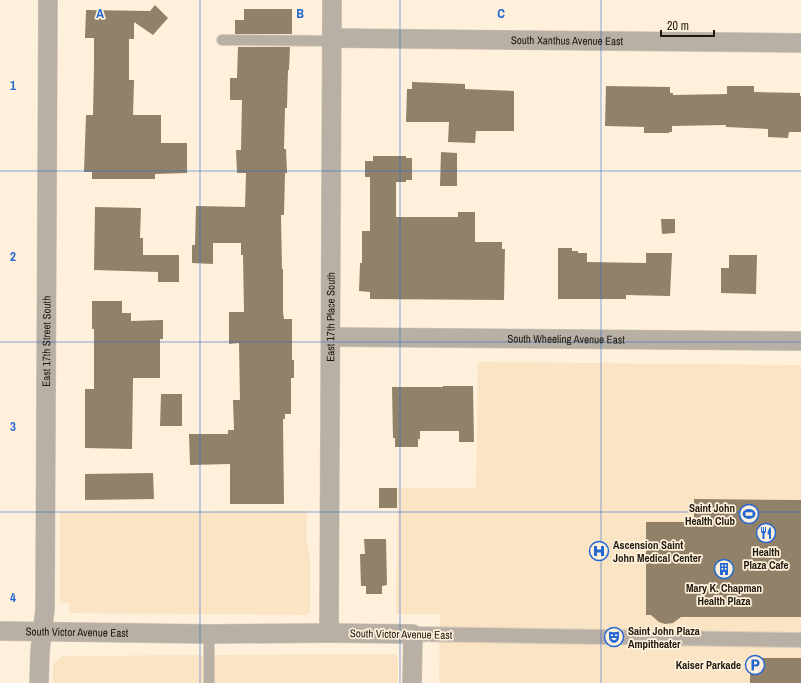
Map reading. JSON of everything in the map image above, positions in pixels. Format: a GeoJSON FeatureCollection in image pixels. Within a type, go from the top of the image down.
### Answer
{"type":"FeatureCollection","features":[{"type":"Feature","properties":{"kind":"street","name":"East 17th Street South"},"geometry":{"type":"LineString","coordinates":[[39,683],[39,658],[45,602],[48,0]]}},
{"type":"Feature","properties":{"kind":"street","name":"East 17th Place South"},"geometry":{"type":"LineString","coordinates":[[329,633],[332,0]]}},
{"type":"Feature","properties":{"kind":"street","name":"South Xanthus Avenue East"},"geometry":{"type":"LineString","coordinates":[[332,39],[801,43]]}},
{"type":"Feature","properties":{"kind":"street","name":"South Wheeling Avenue East"},"geometry":{"type":"LineString","coordinates":[[331,337],[801,341]]}},
{"type":"Feature","properties":{"kind":"street","name":"South Victor Avenue East"},"geometry":{"type":"LineString","coordinates":[[0,631],[209,634],[329,633],[801,640]]}},
{"type":"Feature","properties":{"kind":"street"},"geometry":{"type":"LineString","coordinates":[[412,683],[413,634]]}},
{"type":"Feature","properties":{"kind":"lane"},"geometry":{"type":"LineString","coordinates":[[222,40],[332,39]]}},
{"type":"Feature","properties":{"kind":"lane"},"geometry":{"type":"LineString","coordinates":[[209,634],[209,683]]}},
{"type":"Feature","properties":{"kind":"shaded area","name":"Ascension Saint John Medical Center"},"geometry":{"type":"Polygon","coordinates":[[[478,362],[801,365],[801,683],[439,683],[440,614],[396,614],[398,488],[476,488],[478,362]]]}},
{"type":"Feature","properties":{"kind":"shaded area"},"geometry":{"type":"Polygon","coordinates":[[[307,511],[306,537],[310,559],[310,612],[307,615],[69,613],[69,603],[60,603],[60,512],[307,511]]]}},
{"type":"Feature","properties":{"kind":"shaded area"},"geometry":{"type":"Polygon","coordinates":[[[394,654],[398,659],[398,683],[53,683],[53,664],[63,656],[394,654]]]}},
{"type":"Feature","properties":{"kind":"building"},"geometry":{"type":"Polygon","coordinates":[[[155,5],[168,18],[153,35],[134,22],[134,39],[129,39],[129,80],[134,80],[133,115],[161,115],[161,143],[187,143],[187,173],[155,174],[155,179],[92,179],[92,172],[84,172],[86,115],[93,115],[94,66],[94,38],[85,38],[86,10],[150,11],[155,5]]]}},
{"type":"Feature","properties":{"kind":"building"},"geometry":{"type":"Polygon","coordinates":[[[244,9],[292,9],[292,34],[235,34],[235,20],[244,20],[244,9]]]}},
{"type":"Feature","properties":{"kind":"building"},"geometry":{"type":"Polygon","coordinates":[[[238,47],[290,47],[287,108],[285,108],[284,149],[286,149],[287,173],[285,173],[284,215],[281,215],[283,312],[284,319],[292,319],[292,360],[294,360],[294,378],[291,378],[291,414],[285,414],[285,419],[283,419],[284,504],[230,504],[230,464],[190,465],[189,434],[228,434],[228,430],[234,430],[233,400],[240,400],[239,343],[229,344],[229,312],[244,312],[243,255],[241,255],[241,243],[213,243],[213,264],[192,263],[192,245],[195,245],[196,206],[245,207],[246,173],[237,173],[236,150],[241,150],[242,100],[230,100],[230,78],[237,78],[238,47]]]}},
{"type":"Feature","properties":{"kind":"building"},"geometry":{"type":"Polygon","coordinates":[[[412,82],[465,84],[465,89],[514,91],[514,131],[476,131],[475,143],[448,142],[449,122],[406,122],[407,89],[412,89],[412,82]]]}},
{"type":"Feature","properties":{"kind":"building"},"geometry":{"type":"Polygon","coordinates":[[[606,86],[670,87],[670,93],[673,93],[673,95],[727,94],[727,86],[754,86],[754,92],[800,93],[801,132],[789,132],[788,138],[768,137],[768,129],[726,127],[726,125],[672,126],[672,132],[669,133],[644,133],[644,127],[605,126],[606,86]]]}},
{"type":"Feature","properties":{"kind":"building"},"geometry":{"type":"Polygon","coordinates":[[[441,152],[457,153],[457,186],[440,186],[441,152]]]}},
{"type":"Feature","properties":{"kind":"building"},"geometry":{"type":"Polygon","coordinates":[[[373,156],[406,156],[406,158],[412,158],[412,180],[406,180],[406,182],[396,182],[396,217],[458,217],[458,212],[475,212],[475,242],[502,242],[502,249],[505,249],[504,300],[370,299],[370,292],[359,291],[360,263],[362,263],[362,231],[370,231],[370,177],[365,177],[365,161],[373,161],[373,156]]]}},
{"type":"Feature","properties":{"kind":"building"},"geometry":{"type":"Polygon","coordinates":[[[95,207],[141,208],[140,238],[143,238],[143,255],[179,255],[179,282],[158,282],[158,272],[94,270],[95,207]]]}},
{"type":"Feature","properties":{"kind":"building"},"geometry":{"type":"Polygon","coordinates":[[[661,219],[675,219],[675,233],[662,234],[661,219]]]}},
{"type":"Feature","properties":{"kind":"building"},"geometry":{"type":"Polygon","coordinates":[[[558,248],[572,248],[572,251],[578,251],[578,253],[587,253],[587,262],[646,263],[646,253],[672,253],[670,296],[626,295],[626,299],[558,299],[558,248]]]}},
{"type":"Feature","properties":{"kind":"building"},"geometry":{"type":"Polygon","coordinates":[[[729,255],[757,255],[756,294],[721,293],[721,268],[729,268],[729,255]]]}},
{"type":"Feature","properties":{"kind":"building"},"geometry":{"type":"Polygon","coordinates":[[[92,301],[122,301],[122,313],[131,313],[131,321],[163,320],[163,339],[160,339],[160,378],[133,378],[132,449],[85,448],[85,389],[94,389],[94,329],[92,329],[92,301]]]}},
{"type":"Feature","properties":{"kind":"building"},"geometry":{"type":"Polygon","coordinates":[[[473,386],[474,442],[459,442],[459,431],[420,431],[418,447],[395,447],[395,438],[393,438],[392,387],[473,386]]]}},
{"type":"Feature","properties":{"kind":"building"},"geometry":{"type":"Polygon","coordinates":[[[161,394],[182,394],[182,426],[160,426],[161,394]]]}},
{"type":"Feature","properties":{"kind":"building"},"geometry":{"type":"Polygon","coordinates":[[[153,473],[154,499],[85,500],[85,474],[153,473]]]}},
{"type":"Feature","properties":{"kind":"building"},"geometry":{"type":"Polygon","coordinates":[[[379,488],[397,488],[397,508],[379,508],[379,488]]]}},
{"type":"Feature","properties":{"kind":"building","name":"Mary K. Chapman Health Plaza"},"geometry":{"type":"Polygon","coordinates":[[[694,499],[801,500],[801,617],[681,617],[673,623],[665,624],[659,622],[651,615],[646,615],[646,522],[694,522],[694,499]]]}},
{"type":"Feature","properties":{"kind":"building"},"geometry":{"type":"Polygon","coordinates":[[[364,539],[386,539],[387,585],[382,586],[382,594],[366,594],[366,586],[361,586],[360,554],[365,554],[364,539]]]}},
{"type":"Feature","properties":{"kind":"building"},"geometry":{"type":"Polygon","coordinates":[[[750,658],[801,658],[801,683],[750,683],[750,658]]]}},
{"type":"Feature","properties":{"kind":"place","name":"Saint John Health Club"},"geometry":{"type":"Point","coordinates":[749,514]}},
{"type":"Feature","properties":{"kind":"place","name":"Health Plaza Cafe"},"geometry":{"type":"Point","coordinates":[766,533]}},
{"type":"Feature","properties":{"kind":"place","name":"Ascension Saint John Medical Center"},"geometry":{"type":"Point","coordinates":[599,551]}},
{"type":"Feature","properties":{"kind":"place","name":"Mary K. Chapman Health Plaza"},"geometry":{"type":"Point","coordinates":[724,569]}},
{"type":"Feature","properties":{"kind":"place","name":"Saint John Plaza Ampitheater"},"geometry":{"type":"Point","coordinates":[614,637]}},
{"type":"Feature","properties":{"kind":"place","name":"Kaiser Parkade"},"geometry":{"type":"Point","coordinates":[755,665]}}]}
